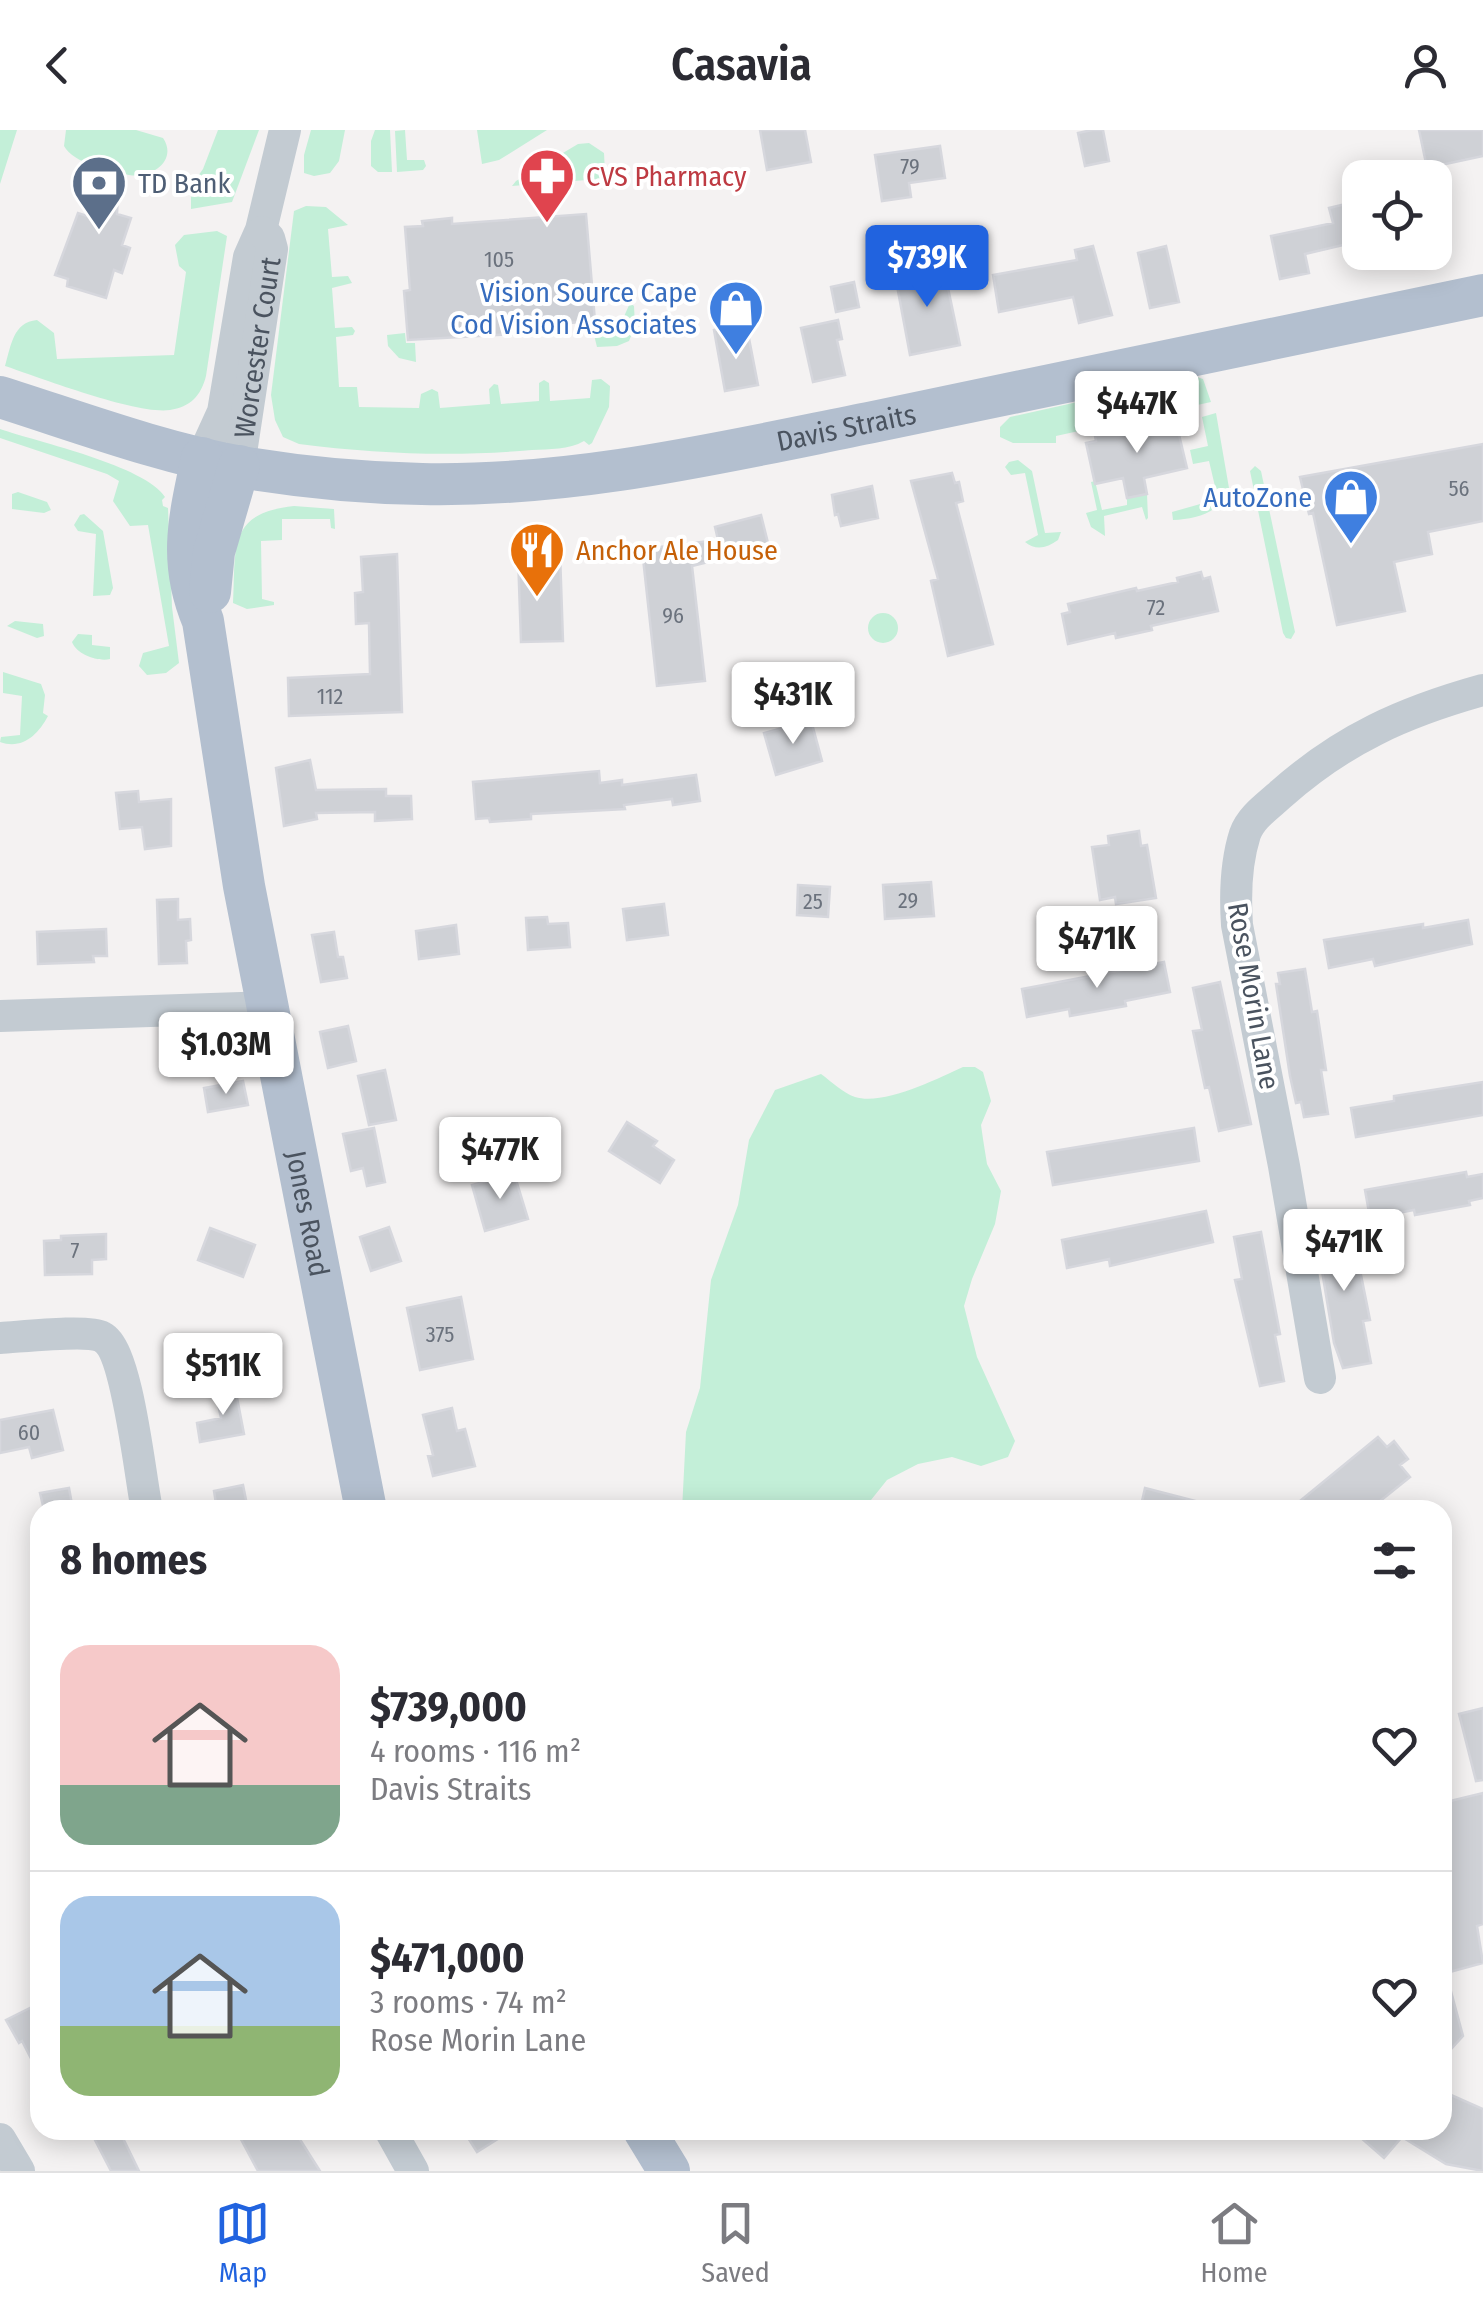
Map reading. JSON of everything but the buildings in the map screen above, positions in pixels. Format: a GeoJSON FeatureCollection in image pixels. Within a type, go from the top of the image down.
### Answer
{"type":"FeatureCollection","features":[{"type":"Feature","properties":{"kind":"main road","name":"Davis Straits"},"geometry":{"type":"LineString","coordinates":[[0,397],[221,462],[420,484],[563,480],[758,445],[1483,295]]}},
{"type":"Feature","properties":{"kind":"main road","name":"Jones Road"},"geometry":{"type":"LineString","coordinates":[[221,462],[192,505],[187,553],[189,588],[203,622],[230,806],[364,1500]]}},
{"type":"Feature","properties":{"kind":"main road"},"geometry":{"type":"LineString","coordinates":[[650,2140],[668,2171]]}},
{"type":"Feature","properties":{"kind":"street","name":"Worcester Court"},"geometry":{"type":"LineString","coordinates":[[221,462],[223,412],[249,256],[261,230],[286,130]]}},
{"type":"Feature","properties":{"kind":"street","name":"Rose Morin Lane"},"geometry":{"type":"LineString","coordinates":[[1320,1378],[1238,925],[1235,892],[1245,834],[1258,815],[1301,776],[1369,731],[1408,712],[1483,690]]}},
{"type":"Feature","properties":{"kind":"street"},"geometry":{"type":"LineString","coordinates":[[0,1016],[268,1007]]}},
{"type":"Feature","properties":{"kind":"street"},"geometry":{"type":"LineString","coordinates":[[0,1338],[88,1334],[104,1337],[115,1352],[130,1409],[145,1500]]}},
{"type":"Feature","properties":{"kind":"street"},"geometry":{"type":"LineString","coordinates":[[0,2138],[19,2171]]}},
{"type":"Feature","properties":{"kind":"street"},"geometry":{"type":"LineString","coordinates":[[396,2140],[413,2171]]}},
{"type":"Feature","properties":{"kind":"green space"},"geometry":{"type":"Polygon","coordinates":[[[0,130],[17,130],[0,184],[0,130]]]}},
{"type":"Feature","properties":{"kind":"green space"},"geometry":{"type":"Polygon","coordinates":[[[66,130],[136,130],[163,138],[167,154],[160,166],[146,174],[113,172],[69,152],[64,146],[66,130]]]}},
{"type":"Feature","properties":{"kind":"green space"},"geometry":{"type":"Polygon","coordinates":[[[218,130],[259,130],[232,202],[191,209],[191,196],[186,193],[203,169],[218,130]]]}},
{"type":"Feature","properties":{"kind":"green space"},"geometry":{"type":"Polygon","coordinates":[[[311,130],[345,130],[339,161],[330,173],[304,173],[311,130]]]}},
{"type":"Feature","properties":{"kind":"green space"},"geometry":{"type":"Polygon","coordinates":[[[375,130],[390,130],[392,172],[378,172],[371,166],[375,130]]]}},
{"type":"Feature","properties":{"kind":"green space"},"geometry":{"type":"Polygon","coordinates":[[[405,130],[407,160],[424,160],[423,170],[397,172],[395,131],[405,130]]]}},
{"type":"Feature","properties":{"kind":"green space"},"geometry":{"type":"Polygon","coordinates":[[[477,130],[547,130],[499,160],[482,164],[477,130]]]}},
{"type":"Feature","properties":{"kind":"green space"},"geometry":{"type":"Polygon","coordinates":[[[589,143],[604,153],[605,172],[599,179],[512,186],[578,144],[589,143]]]}},
{"type":"Feature","properties":{"kind":"green space"},"geometry":{"type":"Polygon","coordinates":[[[306,206],[326,207],[348,225],[328,229],[332,277],[348,276],[352,283],[332,288],[335,328],[352,327],[355,331],[353,335],[336,337],[339,387],[357,387],[359,407],[419,408],[421,394],[432,389],[438,392],[440,408],[490,404],[489,389],[494,384],[498,385],[501,404],[539,401],[539,383],[544,380],[549,383],[550,401],[590,398],[592,380],[601,379],[610,386],[609,407],[592,443],[503,452],[416,453],[299,444],[283,437],[275,420],[271,395],[294,211],[306,206]]]}},
{"type":"Feature","properties":{"kind":"green space"},"geometry":{"type":"Polygon","coordinates":[[[217,231],[227,236],[206,376],[198,395],[189,403],[170,410],[135,407],[5,366],[18,330],[37,320],[54,333],[57,359],[174,355],[186,272],[179,266],[175,245],[184,235],[217,231]]]}},
{"type":"Feature","properties":{"kind":"green space"},"geometry":{"type":"Polygon","coordinates":[[[630,303],[634,306],[635,326],[629,341],[597,347],[593,331],[618,330],[630,303]]]}},
{"type":"Feature","properties":{"kind":"green space"},"geometry":{"type":"Polygon","coordinates":[[[405,333],[406,343],[415,343],[416,362],[399,358],[388,346],[387,335],[405,333]]]}},
{"type":"Feature","properties":{"kind":"green space"},"geometry":{"type":"Polygon","coordinates":[[[1194,376],[1203,379],[1211,402],[1056,436],[1056,443],[1013,443],[1000,437],[1000,427],[1010,417],[1194,376]]]}},
{"type":"Feature","properties":{"kind":"green space"},"geometry":{"type":"Polygon","coordinates":[[[1216,413],[1229,488],[1220,503],[1207,513],[1173,520],[1172,512],[1218,499],[1209,461],[1193,464],[1190,450],[1208,446],[1202,417],[1216,413]]]}},
{"type":"Feature","properties":{"kind":"green space"},"geometry":{"type":"Polygon","coordinates":[[[0,429],[114,465],[137,475],[165,497],[162,500],[168,508],[172,607],[179,663],[166,673],[147,675],[139,666],[143,653],[169,646],[148,525],[130,526],[113,501],[119,481],[0,438],[0,429]]]}},
{"type":"Feature","properties":{"kind":"green space"},"geometry":{"type":"Polygon","coordinates":[[[1018,460],[1032,471],[1045,533],[1061,532],[1058,540],[1046,547],[1033,547],[1025,542],[1038,535],[1025,473],[1011,475],[1005,467],[1018,460]]]}},
{"type":"Feature","properties":{"kind":"green space"},"geometry":{"type":"Polygon","coordinates":[[[1255,466],[1261,471],[1295,632],[1291,639],[1283,633],[1250,471],[1255,466]]]}},
{"type":"Feature","properties":{"kind":"green space"},"geometry":{"type":"Polygon","coordinates":[[[1095,481],[1102,510],[1127,505],[1127,498],[1147,494],[1148,518],[1142,507],[1104,516],[1105,536],[1091,527],[1086,513],[1097,510],[1091,482],[1095,481]]]}},
{"type":"Feature","properties":{"kind":"green space"},"geometry":{"type":"Polygon","coordinates":[[[18,492],[47,502],[51,510],[44,513],[12,509],[12,494],[18,492]]]}},
{"type":"Feature","properties":{"kind":"green space"},"geometry":{"type":"Polygon","coordinates":[[[294,506],[334,509],[335,529],[331,528],[330,519],[282,519],[282,540],[261,541],[262,599],[274,605],[247,609],[233,603],[236,550],[246,525],[272,510],[294,506]]]}},
{"type":"Feature","properties":{"kind":"green space"},"geometry":{"type":"Polygon","coordinates":[[[84,514],[103,531],[113,588],[110,595],[93,596],[96,534],[78,531],[74,525],[84,514]]]}},
{"type":"Feature","properties":{"kind":"green space"},"geometry":{"type":"Polygon","coordinates":[[[883,613],[894,617],[898,628],[894,639],[883,643],[872,639],[868,628],[872,617],[883,613]]]}},
{"type":"Feature","properties":{"kind":"green space"},"geometry":{"type":"Polygon","coordinates":[[[15,621],[43,624],[44,636],[37,638],[7,626],[15,621]]]}},
{"type":"Feature","properties":{"kind":"green space"},"geometry":{"type":"Polygon","coordinates":[[[78,634],[92,635],[92,645],[110,647],[110,659],[78,651],[72,642],[78,634]]]}},
{"type":"Feature","properties":{"kind":"green space"},"geometry":{"type":"Polygon","coordinates":[[[3,672],[41,684],[45,695],[43,713],[48,716],[44,723],[34,735],[15,744],[0,742],[1,737],[20,735],[22,696],[3,693],[3,672]]]}},
{"type":"Feature","properties":{"kind":"green space"},"geometry":{"type":"Polygon","coordinates":[[[963,1067],[975,1067],[983,1072],[991,1101],[981,1125],[987,1164],[1001,1191],[995,1224],[964,1306],[977,1357],[1015,1441],[1008,1457],[981,1466],[952,1457],[918,1464],[887,1480],[871,1500],[683,1500],[686,1432],[700,1388],[711,1280],[738,1205],[749,1140],[775,1090],[821,1074],[855,1097],[880,1098],[910,1090],[963,1067]]]}},
{"type":"Feature","properties":{"kind":"place","name":"CVS Pharmacy"},"geometry":{"type":"Point","coordinates":[547,225]}},
{"type":"Feature","properties":{"kind":"place","name":"TD Bank"},"geometry":{"type":"Point","coordinates":[99,232]}},
{"type":"Feature","properties":{"kind":"place","name":"Vision Source Cape Cod Vision Associates"},"geometry":{"type":"Point","coordinates":[736,357]}},
{"type":"Feature","properties":{"kind":"place","name":"AutoZone"},"geometry":{"type":"Point","coordinates":[1351,546]}},
{"type":"Feature","properties":{"kind":"place","name":"Anchor Ale House"},"geometry":{"type":"Point","coordinates":[537,599]}}]}
